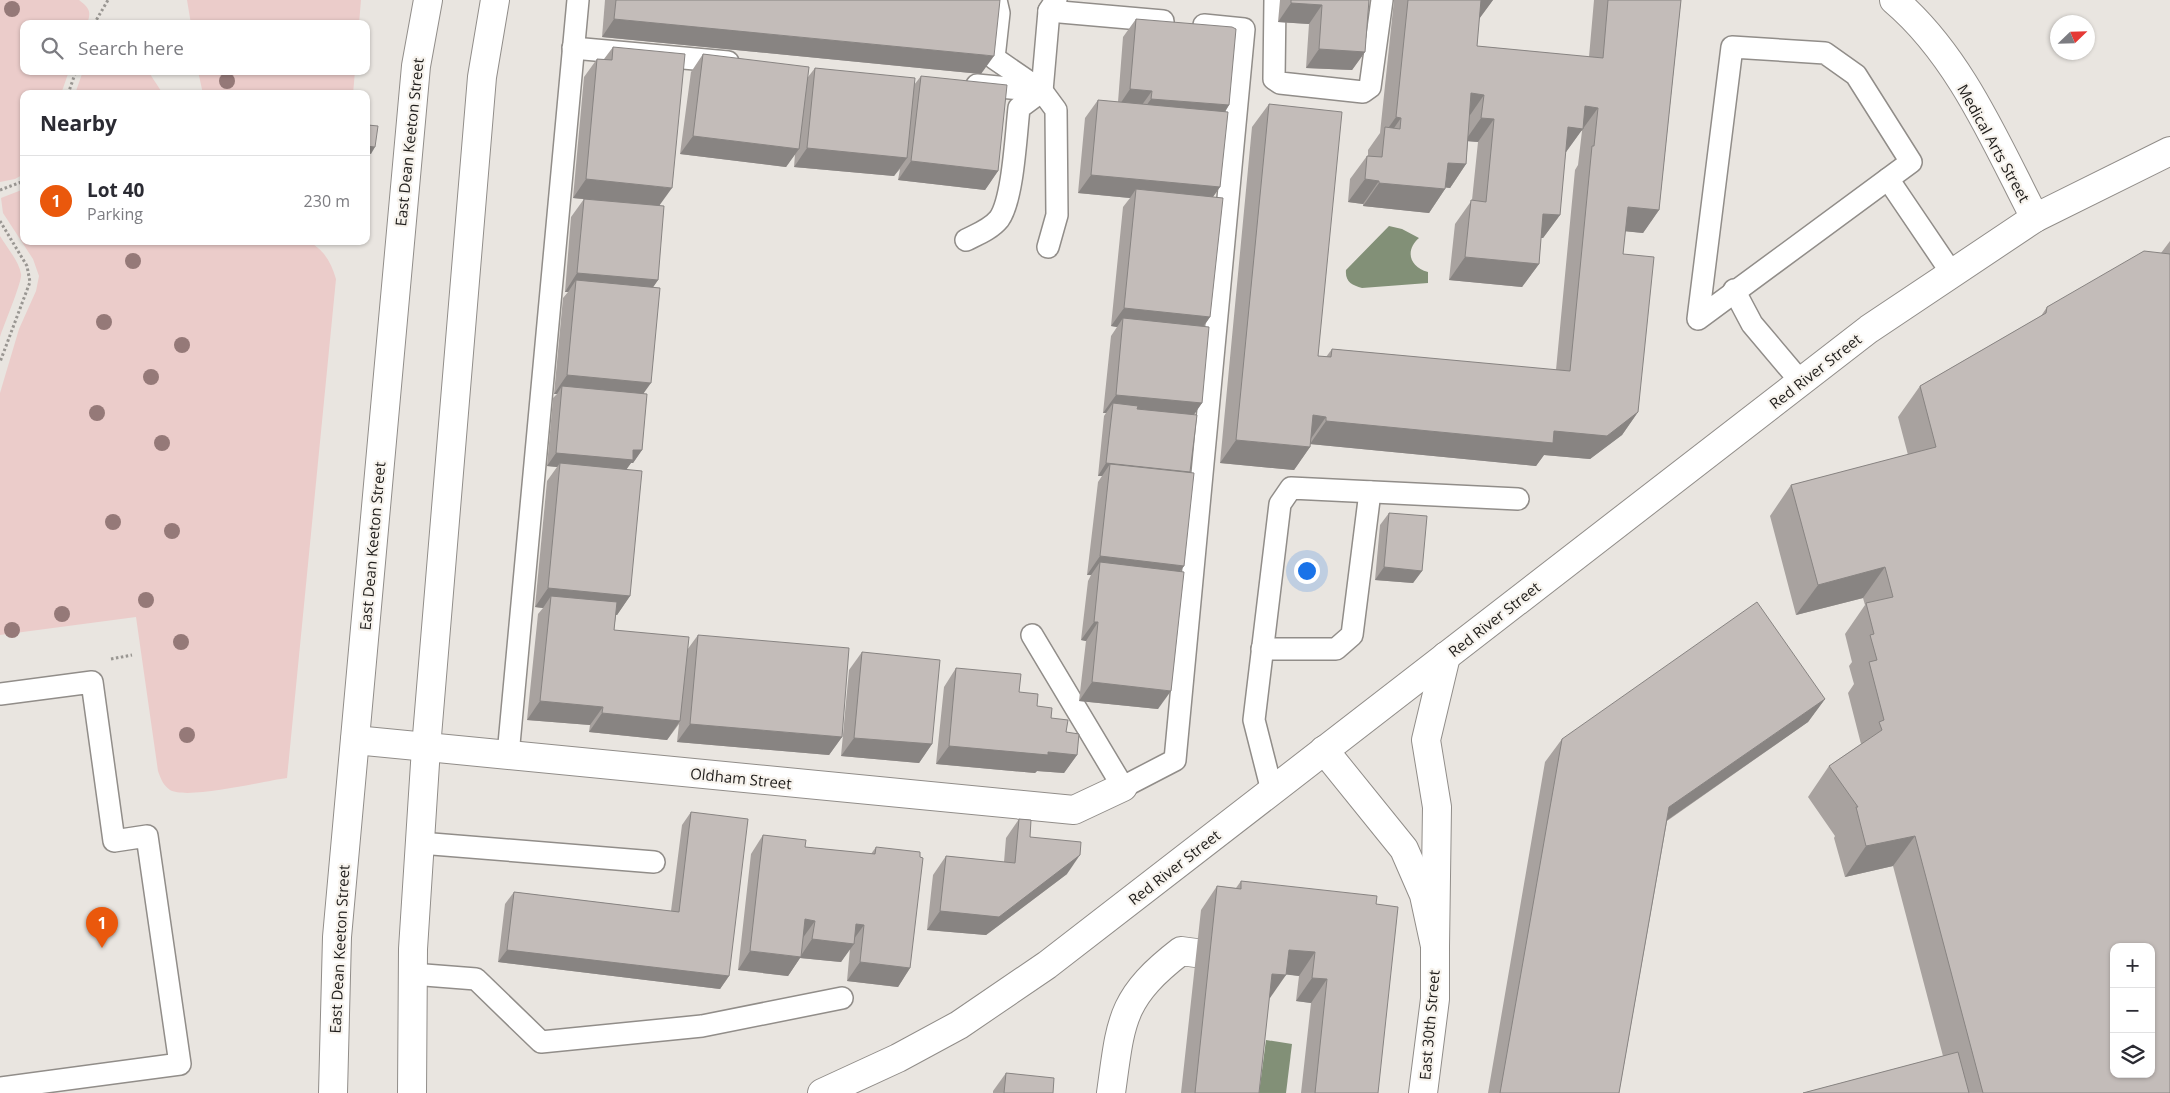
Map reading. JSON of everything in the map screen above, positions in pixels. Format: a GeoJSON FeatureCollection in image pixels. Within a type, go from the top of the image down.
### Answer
{"type":"FeatureCollection","features":[{"type":"Feature","properties":{"kind":"main road","name":"East Dean Keeton Street"},"geometry":{"type":"LineString","coordinates":[[333,1093],[337,943],[416,66],[428,0]]}},
{"type":"Feature","properties":{"kind":"main road"},"geometry":{"type":"LineString","coordinates":[[412,1093],[412,974],[426,748],[482,77],[495,0]]}},
{"type":"Feature","properties":{"kind":"main road","name":"Medical Arts Street"},"geometry":{"type":"LineString","coordinates":[[1894,0],[1931,39],[1971,96],[2035,218]]}},
{"type":"Feature","properties":{"kind":"main road","name":"Red River Street"},"geometry":{"type":"LineString","coordinates":[[822,1093],[898,1058],[959,1026],[1047,965],[1869,329],[1951,272],[2035,218],[2170,151]]}},
{"type":"Feature","properties":{"kind":"main road"},"geometry":{"type":"LineString","coordinates":[[1435,946],[1437,807],[1426,740],[1446,656]]}},
{"type":"Feature","properties":{"kind":"main road","name":"Oldham Street"},"geometry":{"type":"LineString","coordinates":[[355,740],[1074,810],[1123,787]]}},
{"type":"Feature","properties":{"kind":"main road","name":"East 30th Street"},"geometry":{"type":"LineString","coordinates":[[1324,750],[1404,849],[1424,895],[1435,946],[1434,999],[1423,1093]]}},
{"type":"Feature","properties":{"kind":"main road"},"geometry":{"type":"LineString","coordinates":[[1112,1093],[1120,1029],[1130,1003],[1159,968],[1181,952],[1196,953]]}},
{"type":"Feature","properties":{"kind":"lane"},"geometry":{"type":"LineString","coordinates":[[508,755],[578,0]]}},
{"type":"Feature","properties":{"kind":"lane"},"geometry":{"type":"LineString","coordinates":[[996,0],[999,13],[994,58],[1042,91],[1056,110],[1057,215],[1048,247]]}},
{"type":"Feature","properties":{"kind":"lane"},"geometry":{"type":"LineString","coordinates":[[1275,0],[1274,78],[1280,83],[1363,92],[1370,87],[1382,0]]}},
{"type":"Feature","properties":{"kind":"lane"},"geometry":{"type":"LineString","coordinates":[[966,240],[988,229],[999,218],[1007,201],[1019,108],[1042,91],[1050,4],[1244,28],[1175,760],[1123,787],[1032,635]]}},
{"type":"Feature","properties":{"kind":"lane"},"geometry":{"type":"LineString","coordinates":[[1732,47],[1825,53],[1856,75],[1912,162],[1888,179],[1734,290],[1698,319],[1732,47]]}},
{"type":"Feature","properties":{"kind":"lane"},"geometry":{"type":"LineString","coordinates":[[574,48],[749,64]]}},
{"type":"Feature","properties":{"kind":"lane"},"geometry":{"type":"LineString","coordinates":[[954,83],[1042,91]]}},
{"type":"Feature","properties":{"kind":"lane"},"geometry":{"type":"LineString","coordinates":[[1888,179],[1951,272]]}},
{"type":"Feature","properties":{"kind":"lane"},"geometry":{"type":"LineString","coordinates":[[1734,290],[1752,324],[1801,382]]}},
{"type":"Feature","properties":{"kind":"lane"},"geometry":{"type":"LineString","coordinates":[[1272,791],[1254,720],[1280,504],[1291,488],[1518,499]]}},
{"type":"Feature","properties":{"kind":"lane"},"geometry":{"type":"LineString","coordinates":[[1262,649],[1336,649],[1352,635],[1370,492]]}},
{"type":"Feature","properties":{"kind":"lane"},"geometry":{"type":"LineString","coordinates":[[0,694],[92,682],[114,840],[147,836],[180,1064],[0,1088]]}},
{"type":"Feature","properties":{"kind":"lane"},"geometry":{"type":"LineString","coordinates":[[420,843],[654,862]]}},
{"type":"Feature","properties":{"kind":"lane"},"geometry":{"type":"LineString","coordinates":[[412,974],[476,979],[541,1042],[702,1026],[842,998]]}},
{"type":"Feature","properties":{"kind":"path"},"geometry":{"type":"LineString","coordinates":[[96,20],[108,0]]}},
{"type":"Feature","properties":{"kind":"path"},"geometry":{"type":"LineString","coordinates":[[69,90],[75,75]]}},
{"type":"Feature","properties":{"kind":"path"},"geometry":{"type":"LineString","coordinates":[[0,190],[20,182]]}},
{"type":"Feature","properties":{"kind":"path"},"geometry":{"type":"LineString","coordinates":[[0,221],[28,266],[30,282],[0,362]]}},
{"type":"Feature","properties":{"kind":"shaded area"},"geometry":{"type":"Polygon","coordinates":[[[0,0],[79,0],[87,8],[89,13],[88,20],[20,20],[20,75],[68,75],[62,90],[20,90],[20,176],[0,182],[0,0]]]}},
{"type":"Feature","properties":{"kind":"shaded area"},"geometry":{"type":"Polygon","coordinates":[[[187,0],[361,0],[359,20],[190,20],[187,0]]]}},
{"type":"Feature","properties":{"kind":"shaded area"},"geometry":{"type":"Polygon","coordinates":[[[82,75],[151,75],[160,90],[76,90],[82,75]]]}},
{"type":"Feature","properties":{"kind":"shaded area"},"geometry":{"type":"Polygon","coordinates":[[[199,75],[355,75],[353,90],[202,90],[199,75]]]}},
{"type":"Feature","properties":{"kind":"shaded area"},"geometry":{"type":"Polygon","coordinates":[[[20,191],[20,239],[3,213],[1,198],[20,191]]]}},
{"type":"Feature","properties":{"kind":"shaded area"},"geometry":{"type":"Polygon","coordinates":[[[1389,226],[1402,229],[1419,238],[1412,248],[1411,258],[1417,266],[1428,272],[1428,283],[1362,288],[1348,280],[1346,270],[1389,226]]]}},
{"type":"Feature","properties":{"kind":"shaded area"},"geometry":{"type":"Polygon","coordinates":[[[0,236],[20,269],[21,278],[0,337],[0,236]]]}},
{"type":"Feature","properties":{"kind":"shaded area"},"geometry":{"type":"Polygon","coordinates":[[[24,245],[314,245],[322,252],[332,267],[336,279],[287,778],[193,793],[170,790],[166,786],[158,771],[136,617],[0,635],[0,393],[19,329],[36,291],[39,276],[33,259],[24,245]]]}},
{"type":"Feature","properties":{"kind":"shaded area"},"geometry":{"type":"Polygon","coordinates":[[[1266,1040],[1292,1044],[1286,1093],[1259,1093],[1266,1040]]]}},
{"type":"Feature","properties":{"kind":"building"},"geometry":{"type":"Polygon","coordinates":[[[616,0],[1000,0],[994,56],[614,19],[616,0]]]}},
{"type":"Feature","properties":{"kind":"building"},"geometry":{"type":"Polygon","coordinates":[[[1291,0],[1369,0],[1365,52],[1319,49],[1322,5],[1291,3],[1291,0]]]}},
{"type":"Feature","properties":{"kind":"building"},"geometry":{"type":"Polygon","coordinates":[[[1408,0],[1481,0],[1477,46],[1603,58],[1608,0],[1681,0],[1659,210],[1628,207],[1623,254],[1654,257],[1638,412],[1607,436],[1554,431],[1553,443],[1326,421],[1326,417],[1313,415],[1310,447],[1236,440],[1269,104],[1342,112],[1318,356],[1331,357],[1332,349],[1570,371],[1592,146],[1594,146],[1598,108],[1585,106],[1583,129],[1568,127],[1560,215],[1543,214],[1539,264],[1465,257],[1471,200],[1486,202],[1494,119],[1481,118],[1484,95],[1471,93],[1466,164],[1448,163],[1445,189],[1379,183],[1379,181],[1365,179],[1367,156],[1382,157],[1385,127],[1400,129],[1401,118],[1396,117],[1408,0]]]}},
{"type":"Feature","properties":{"kind":"building"},"geometry":{"type":"Polygon","coordinates":[[[1136,19],[1232,27],[1236,29],[1229,105],[1151,99],[1152,91],[1130,89],[1136,19]]]}},
{"type":"Feature","properties":{"kind":"building"},"geometry":{"type":"Polygon","coordinates":[[[613,47],[685,54],[672,188],[586,179],[597,59],[612,60],[613,47]]]}},
{"type":"Feature","properties":{"kind":"building"},"geometry":{"type":"Polygon","coordinates":[[[703,54],[809,67],[799,149],[693,136],[703,54]]]}},
{"type":"Feature","properties":{"kind":"building"},"geometry":{"type":"Polygon","coordinates":[[[815,68],[915,78],[907,158],[807,148],[815,68]]]}},
{"type":"Feature","properties":{"kind":"building"},"geometry":{"type":"Polygon","coordinates":[[[921,76],[1007,85],[998,171],[911,161],[921,76]]]}},
{"type":"Feature","properties":{"kind":"building"},"geometry":{"type":"Polygon","coordinates":[[[1098,100],[1228,112],[1220,187],[1091,175],[1098,100]]]}},
{"type":"Feature","properties":{"kind":"building"},"geometry":{"type":"Polygon","coordinates":[[[370,125],[378,126],[375,147],[370,146],[370,125]]]}},
{"type":"Feature","properties":{"kind":"building"},"geometry":{"type":"Polygon","coordinates":[[[1136,189],[1223,198],[1210,317],[1124,308],[1136,189]]]}},
{"type":"Feature","properties":{"kind":"building"},"geometry":{"type":"Polygon","coordinates":[[[584,199],[664,206],[658,280],[577,273],[584,199]]]}},
{"type":"Feature","properties":{"kind":"building"},"geometry":{"type":"Polygon","coordinates":[[[2144,251],[2170,254],[2170,1093],[1983,1093],[1915,836],[1866,846],[1856,807],[1858,807],[1829,766],[1882,730],[1879,722],[1884,720],[1869,662],[1877,660],[1870,635],[1874,634],[1866,603],[1893,597],[1885,567],[1818,585],[1791,485],[1936,447],[1920,386],[2046,313],[2047,307],[2144,251]]]}},
{"type":"Feature","properties":{"kind":"building"},"geometry":{"type":"Polygon","coordinates":[[[576,280],[660,288],[651,383],[567,375],[576,280]]]}},
{"type":"Feature","properties":{"kind":"building"},"geometry":{"type":"Polygon","coordinates":[[[1123,318],[1209,327],[1202,403],[1116,395],[1123,318]]]}},
{"type":"Feature","properties":{"kind":"building"},"geometry":{"type":"Polygon","coordinates":[[[562,386],[647,394],[642,450],[633,450],[633,460],[556,453],[562,386]]]}},
{"type":"Feature","properties":{"kind":"building"},"geometry":{"type":"Polygon","coordinates":[[[1113,403],[1138,406],[1137,409],[1197,415],[1190,472],[1106,463],[1113,403]]]}},
{"type":"Feature","properties":{"kind":"building"},"geometry":{"type":"Polygon","coordinates":[[[560,463],[642,471],[630,596],[548,588],[560,463]]]}},
{"type":"Feature","properties":{"kind":"building"},"geometry":{"type":"Polygon","coordinates":[[[1110,464],[1194,473],[1184,566],[1100,556],[1110,464]]]}},
{"type":"Feature","properties":{"kind":"building"},"geometry":{"type":"Polygon","coordinates":[[[1389,513],[1427,516],[1422,571],[1384,567],[1389,513]]]}},
{"type":"Feature","properties":{"kind":"building"},"geometry":{"type":"Polygon","coordinates":[[[1100,562],[1184,572],[1171,691],[1092,682],[1098,622],[1094,622],[1100,562]]]}},
{"type":"Feature","properties":{"kind":"building"},"geometry":{"type":"Polygon","coordinates":[[[551,596],[617,602],[614,630],[689,637],[680,721],[602,713],[603,707],[540,701],[551,596]]]}},
{"type":"Feature","properties":{"kind":"building"},"geometry":{"type":"Polygon","coordinates":[[[1757,602],[1825,699],[1669,807],[1619,1093],[1500,1093],[1562,739],[1757,602]]]}},
{"type":"Feature","properties":{"kind":"building"},"geometry":{"type":"Polygon","coordinates":[[[698,635],[849,648],[842,737],[690,724],[698,635]]]}},
{"type":"Feature","properties":{"kind":"building"},"geometry":{"type":"Polygon","coordinates":[[[862,652],[940,660],[932,744],[854,738],[862,652]]]}},
{"type":"Feature","properties":{"kind":"building"},"geometry":{"type":"Polygon","coordinates":[[[956,668],[1021,674],[1019,692],[1038,694],[1037,706],[1052,708],[1051,718],[1068,720],[1066,732],[1079,734],[1077,755],[1048,752],[1048,755],[949,746],[956,668]]]}},
{"type":"Feature","properties":{"kind":"building"},"geometry":{"type":"Polygon","coordinates":[[[691,812],[748,819],[729,976],[507,950],[514,892],[679,912],[691,812]]]}},
{"type":"Feature","properties":{"kind":"building"},"geometry":{"type":"Polygon","coordinates":[[[1019,819],[1031,820],[1030,837],[1081,842],[1080,855],[999,917],[940,911],[946,856],[1015,863],[1019,819]]]}},
{"type":"Feature","properties":{"kind":"building"},"geometry":{"type":"Polygon","coordinates":[[[763,835],[806,840],[805,847],[875,854],[876,847],[920,852],[920,857],[923,858],[910,968],[860,962],[864,925],[856,924],[854,944],[812,939],[815,921],[805,919],[801,957],[750,951],[763,835]]]}},
{"type":"Feature","properties":{"kind":"building"},"geometry":{"type":"Polygon","coordinates":[[[1241,881],[1377,896],[1376,904],[1398,907],[1378,1093],[1315,1093],[1327,979],[1312,978],[1315,952],[1289,950],[1286,975],[1272,974],[1259,1093],[1195,1093],[1217,886],[1241,889],[1241,881]]]}},
{"type":"Feature","properties":{"kind":"building"},"geometry":{"type":"Polygon","coordinates":[[[1958,1052],[1969,1093],[1803,1093],[1958,1052]]]}},
{"type":"Feature","properties":{"kind":"building"},"geometry":{"type":"Polygon","coordinates":[[[1006,1073],[1054,1078],[1053,1093],[1004,1093],[1006,1073]]]}},
{"type":"Feature","properties":{"kind":"place","name":"Lot 40"},"geometry":{"type":"Point","coordinates":[102,948]}}]}
